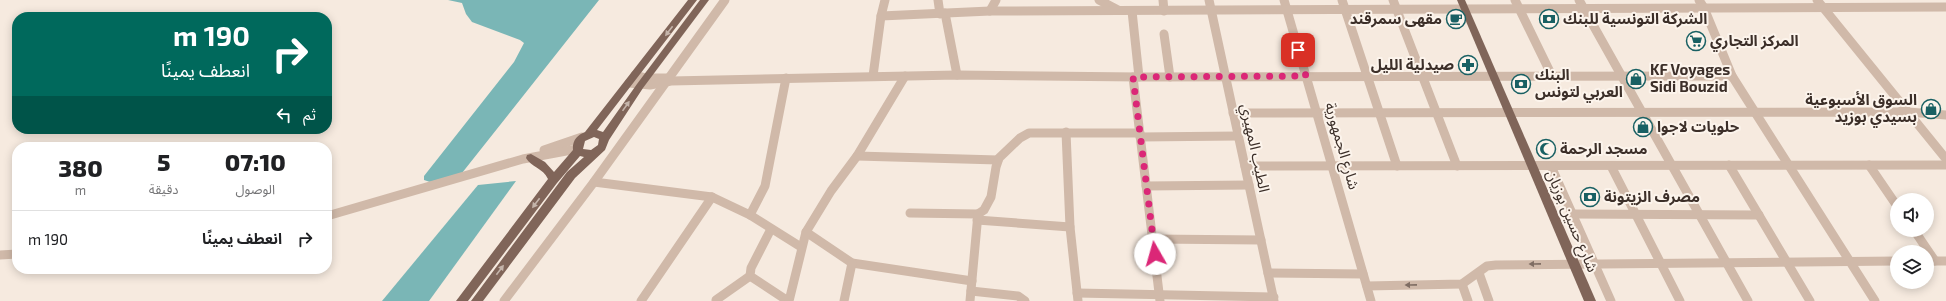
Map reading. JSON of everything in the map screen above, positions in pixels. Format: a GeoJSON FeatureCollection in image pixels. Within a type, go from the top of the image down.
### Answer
{"type":"FeatureCollection","features":[{"type":"Feature","properties":{"kind":"main road"},"geometry":{"type":"LineString","coordinates":[[462,301],[553,180],[578,150],[578,141],[586,136],[693,0]]}},
{"type":"Feature","properties":{"kind":"main road"},"geometry":{"type":"LineString","coordinates":[[477,301],[571,175],[594,153],[603,147],[604,139],[643,82],[705,0]]}},
{"type":"Feature","properties":{"kind":"main road","name":"شارع حسين بوزيان"},"geometry":{"type":"LineString","coordinates":[[1461,0],[1590,301]]}},
{"type":"Feature","properties":{"kind":"main road"},"geometry":{"type":"LineString","coordinates":[[586,136],[599,134],[604,139]]}},
{"type":"Feature","properties":{"kind":"main road"},"geometry":{"type":"LineString","coordinates":[[578,150],[584,154],[594,153]]}},
{"type":"Feature","properties":{"kind":"main road"},"geometry":{"type":"LineString","coordinates":[[527,158],[545,166],[551,173],[553,180]]}},
{"type":"Feature","properties":{"kind":"street"},"geometry":{"type":"LineString","coordinates":[[504,301],[594,182],[725,0]]}},
{"type":"Feature","properties":{"kind":"street"},"geometry":{"type":"LineString","coordinates":[[873,76],[881,16],[885,0]]}},
{"type":"Feature","properties":{"kind":"street"},"geometry":{"type":"LineString","coordinates":[[938,0],[957,75]]}},
{"type":"Feature","properties":{"kind":"street"},"geometry":{"type":"LineString","coordinates":[[990,11],[996,0]]}},
{"type":"Feature","properties":{"kind":"street"},"geometry":{"type":"LineString","coordinates":[[1099,0],[1119,11]]}},
{"type":"Feature","properties":{"kind":"street"},"geometry":{"type":"LineString","coordinates":[[1163,0],[1164,12]]}},
{"type":"Feature","properties":{"kind":"street","name":"الطيب المهيري"},"geometry":{"type":"LineString","coordinates":[[1209,0],[1274,299]]}},
{"type":"Feature","properties":{"kind":"street","name":"شارع الجمهورية"},"geometry":{"type":"LineString","coordinates":[[1284,0],[1371,301]]}},
{"type":"Feature","properties":{"kind":"street"},"geometry":{"type":"LineString","coordinates":[[1342,0],[1397,166]]}},
{"type":"Feature","properties":{"kind":"street"},"geometry":{"type":"LineString","coordinates":[[1393,0],[1457,166]]}},
{"type":"Feature","properties":{"kind":"street"},"geometry":{"type":"LineString","coordinates":[[1515,0],[1552,76]]}},
{"type":"Feature","properties":{"kind":"street"},"geometry":{"type":"LineString","coordinates":[[1579,0],[1748,301]]}},
{"type":"Feature","properties":{"kind":"street"},"geometry":{"type":"LineString","coordinates":[[1638,0],[1643,8]]}},
{"type":"Feature","properties":{"kind":"street"},"geometry":{"type":"LineString","coordinates":[[1817,0],[1946,159]]}},
{"type":"Feature","properties":{"kind":"street"},"geometry":{"type":"LineString","coordinates":[[1940,0],[1946,7]]}},
{"type":"Feature","properties":{"kind":"street"},"geometry":{"type":"LineString","coordinates":[[881,16],[990,11],[1211,12],[1286,10],[1520,10],[1643,8],[1701,4],[1823,8],[1946,7]]}},
{"type":"Feature","properties":{"kind":"street"},"geometry":{"type":"LineString","coordinates":[[1701,4],[1732,76],[1875,301]]}},
{"type":"Feature","properties":{"kind":"street"},"geometry":{"type":"LineString","coordinates":[[1132,11],[1140,135],[1160,298]]}},
{"type":"Feature","properties":{"kind":"street"},"geometry":{"type":"LineString","coordinates":[[1164,34],[1170,76]]}},
{"type":"Feature","properties":{"kind":"street"},"geometry":{"type":"LineString","coordinates":[[632,79],[643,82],[957,75],[1136,77],[1732,76]]}},
{"type":"Feature","properties":{"kind":"street"},"geometry":{"type":"LineString","coordinates":[[750,276],[789,301],[801,247],[806,232],[831,191],[857,156],[905,76]]}},
{"type":"Feature","properties":{"kind":"street"},"geometry":{"type":"LineString","coordinates":[[750,215],[765,186],[786,78]]}},
{"type":"Feature","properties":{"kind":"street"},"geometry":{"type":"LineString","coordinates":[[1233,113],[1908,112],[1946,115]]}},
{"type":"Feature","properties":{"kind":"street"},"geometry":{"type":"LineString","coordinates":[[1066,132],[1070,228],[1078,297],[1274,299]]}},
{"type":"Feature","properties":{"kind":"street"},"geometry":{"type":"LineString","coordinates":[[971,291],[978,217],[989,202],[998,160],[1025,134],[1066,132],[1140,135],[1238,136]]}},
{"type":"Feature","properties":{"kind":"street"},"geometry":{"type":"LineString","coordinates":[[332,215],[527,158],[586,136]]}},
{"type":"Feature","properties":{"kind":"street"},"geometry":{"type":"LineString","coordinates":[[527,158],[578,150]]}},
{"type":"Feature","properties":{"kind":"street"},"geometry":{"type":"LineString","coordinates":[[857,156],[998,160]]}},
{"type":"Feature","properties":{"kind":"street"},"geometry":{"type":"LineString","coordinates":[[1729,165],[1810,301]]}},
{"type":"Feature","properties":{"kind":"street"},"geometry":{"type":"LineString","coordinates":[[1869,165],[1890,196]]}},
{"type":"Feature","properties":{"kind":"street"},"geometry":{"type":"LineString","coordinates":[[1245,166],[1946,165]]}},
{"type":"Feature","properties":{"kind":"street"},"geometry":{"type":"LineString","coordinates":[[1551,166],[1611,301]]}},
{"type":"Feature","properties":{"kind":"street"},"geometry":{"type":"LineString","coordinates":[[1611,166],[1680,301]]}},
{"type":"Feature","properties":{"kind":"street"},"geometry":{"type":"LineString","coordinates":[[594,182],[712,197],[750,215],[801,247]]}},
{"type":"Feature","properties":{"kind":"street"},"geometry":{"type":"LineString","coordinates":[[1146,186],[1249,185]]}},
{"type":"Feature","properties":{"kind":"street"},"geometry":{"type":"LineString","coordinates":[[641,301],[712,197]]}},
{"type":"Feature","properties":{"kind":"street"},"geometry":{"type":"LineString","coordinates":[[910,213],[978,217],[1070,228]]}},
{"type":"Feature","properties":{"kind":"street"},"geometry":{"type":"LineString","coordinates":[[1572,214],[1758,214]]}},
{"type":"Feature","properties":{"kind":"street"},"geometry":{"type":"LineString","coordinates":[[716,300],[750,276],[751,268],[771,229]]}},
{"type":"Feature","properties":{"kind":"street"},"geometry":{"type":"LineString","coordinates":[[806,232],[852,263],[971,291],[1018,296],[1025,301]]}},
{"type":"Feature","properties":{"kind":"street"},"geometry":{"type":"LineString","coordinates":[[1153,239],[1261,240]]}},
{"type":"Feature","properties":{"kind":"street"},"geometry":{"type":"LineString","coordinates":[[0,255],[12,254]]}},
{"type":"Feature","properties":{"kind":"street"},"geometry":{"type":"LineString","coordinates":[[1367,286],[1462,284],[1487,266],[1496,265],[1574,263],[1890,261]]}},
{"type":"Feature","properties":{"kind":"street"},"geometry":{"type":"LineString","coordinates":[[1934,261],[1946,261]]}},
{"type":"Feature","properties":{"kind":"street"},"geometry":{"type":"LineString","coordinates":[[844,301],[852,263]]}},
{"type":"Feature","properties":{"kind":"street"},"geometry":{"type":"LineString","coordinates":[[1268,273],[1364,274]]}},
{"type":"Feature","properties":{"kind":"street"},"geometry":{"type":"LineString","coordinates":[[1479,273],[1489,301]]}},
{"type":"Feature","properties":{"kind":"street"},"geometry":{"type":"LineString","coordinates":[[1462,284],[1468,301]]}},
{"type":"Feature","properties":{"kind":"water"},"geometry":{"type":"Polygon","coordinates":[[[448,0],[599,0],[462,173],[430,182],[424,180],[424,176],[514,62],[524,43],[520,40],[472,22],[466,14],[462,3],[448,0]]]}},
{"type":"Feature","properties":{"kind":"water"},"geometry":{"type":"Polygon","coordinates":[[[516,181],[429,301],[382,301],[478,185],[516,181]]]}},
{"type":"Feature","properties":{"kind":"place","name":"مقهى سمرقند"},"geometry":{"type":"Point","coordinates":[1456,19]}},
{"type":"Feature","properties":{"kind":"place","name":"الشركة التونسية للبنك"},"geometry":{"type":"Point","coordinates":[1549,19]}},
{"type":"Feature","properties":{"kind":"place","name":"المركز التجاري"},"geometry":{"type":"Point","coordinates":[1696,41]}},
{"type":"Feature","properties":{"kind":"place","name":"صيدلية الليل"},"geometry":{"type":"Point","coordinates":[1468,65]}},
{"type":"Feature","properties":{"kind":"place","name":"KF Voyages Sidi Bouzid"},"geometry":{"type":"Point","coordinates":[1636,79]}},
{"type":"Feature","properties":{"kind":"place","name":"البنك العربي لتونس"},"geometry":{"type":"Point","coordinates":[1521,84]}},
{"type":"Feature","properties":{"kind":"place","name":"السوق الأسبوعية بسيدي بوزيد"},"geometry":{"type":"Point","coordinates":[1931,109]}},
{"type":"Feature","properties":{"kind":"place","name":"حلويات لاجوا"},"geometry":{"type":"Point","coordinates":[1643,127]}},
{"type":"Feature","properties":{"kind":"place","name":"مسجد الرحمة"},"geometry":{"type":"Point","coordinates":[1546,149]}},
{"type":"Feature","properties":{"kind":"place","name":"مصرف الزيتونة"},"geometry":{"type":"Point","coordinates":[1590,197]}},
{"type":"Feature","properties":{"kind":"route"},"geometry":{"type":"LineString","coordinates":[[1155,254],[1133,77],[1306,76],[1298,50]]}}]}
